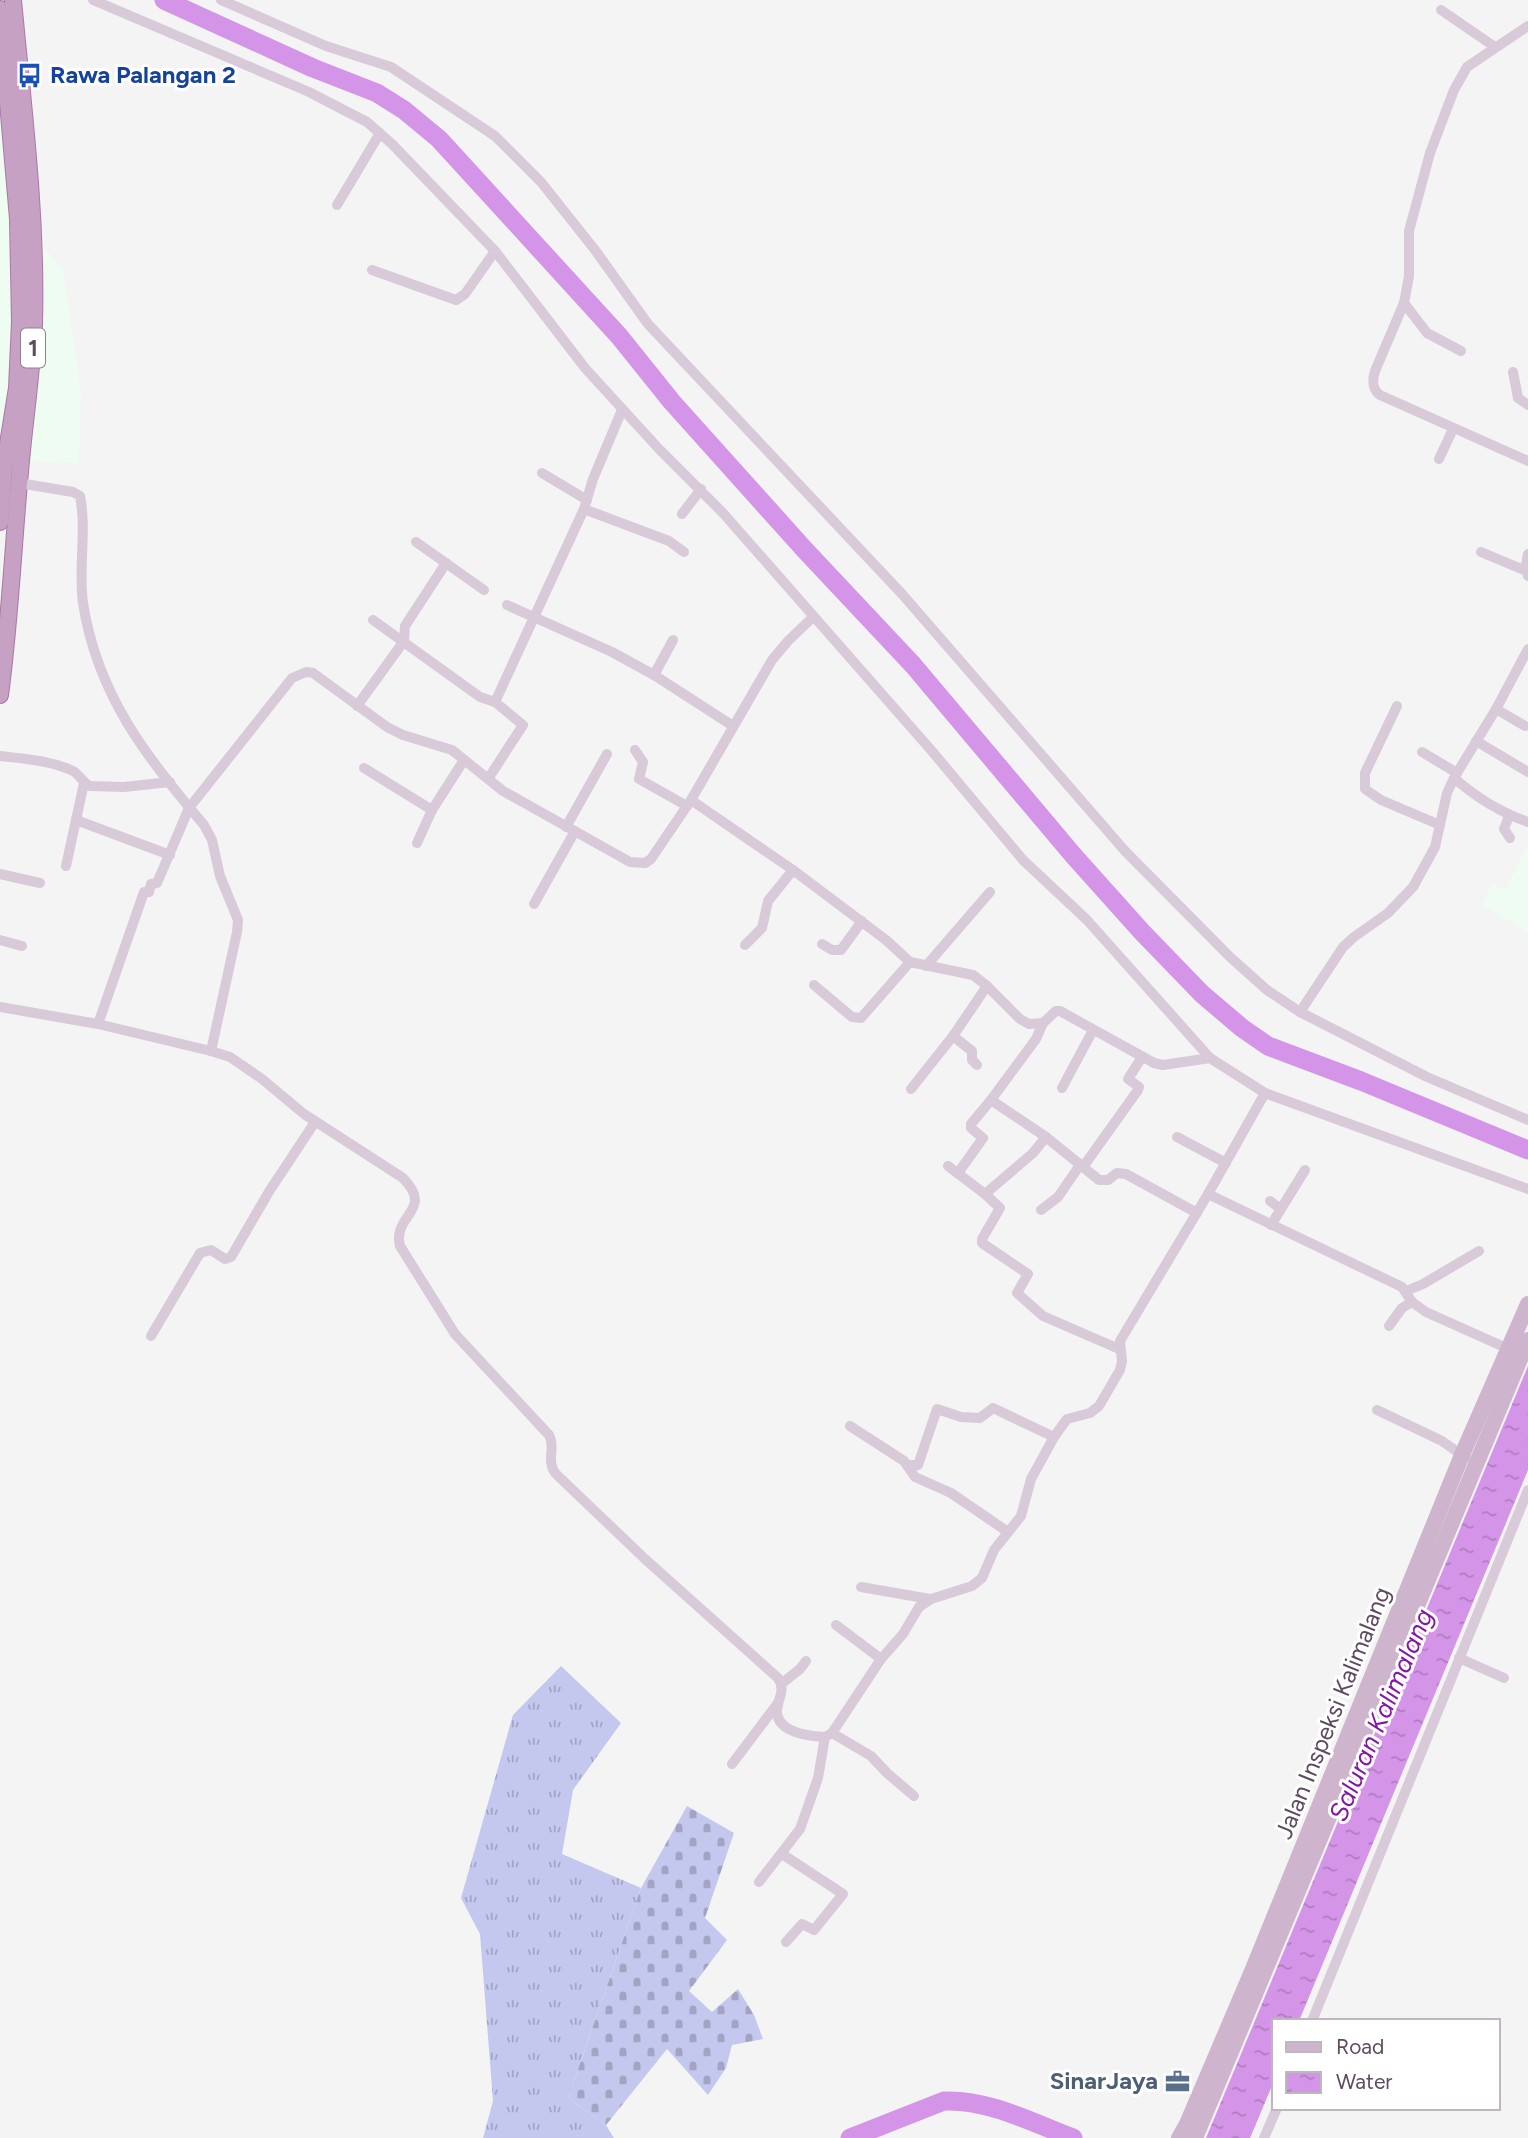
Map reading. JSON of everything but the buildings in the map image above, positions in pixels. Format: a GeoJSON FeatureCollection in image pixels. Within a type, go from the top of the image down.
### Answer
{"type":"FeatureCollection","features":[{"type":"Feature","properties":{"kind":"highway","name":"1"},"geometry":{"type":"LineString","coordinates":[[0,522],[14,474],[31,379],[34,322],[30,181],[13,0]]}},
{"type":"Feature","properties":{"kind":"highway","name":"1"},"geometry":{"type":"LineString","coordinates":[[0,9],[18,219],[20,323],[14,474],[0,695]]}},
{"type":"Feature","properties":{"kind":"main road","name":"Jalan Inspeksi Kalimalang"},"geometry":{"type":"LineString","coordinates":[[1365,1712],[1477,1464],[1520,1347],[1528,1304]]}},
{"type":"Feature","properties":{"kind":"main road","name":"Jalan Inspeksi Kalimalang"},"geometry":{"type":"LineString","coordinates":[[1195,2138],[1259,1970],[1365,1712],[1462,1455],[1520,1347]]}},
{"type":"Feature","properties":{"kind":"main road","name":"Jalan Inspeksi Kalimalang"},"geometry":{"type":"LineString","coordinates":[[1179,2138],[1259,1970]]}},
{"type":"Feature","properties":{"kind":"street"},"geometry":{"type":"LineString","coordinates":[[93,0],[278,78],[351,114],[380,133],[417,168],[495,251],[585,368],[622,410],[701,489],[931,750],[1023,860],[1081,914],[1210,1058],[1265,1093],[1528,1189]]}},
{"type":"Feature","properties":{"kind":"street"},"geometry":{"type":"LineString","coordinates":[[221,0],[326,46],[391,66],[495,136],[548,192],[595,250],[648,324],[902,594],[1125,851],[1251,976],[1300,1012],[1427,1077],[1528,1120]]}},
{"type":"Feature","properties":{"kind":"street"},"geometry":{"type":"LineString","coordinates":[[1441,10],[1495,47]]}},
{"type":"Feature","properties":{"kind":"street"},"geometry":{"type":"LineString","coordinates":[[1527,459],[1453,429],[1380,395],[1373,388],[1374,371],[1404,303],[1409,276],[1409,231],[1426,165],[1459,78],[1467,67],[1528,26]]}},
{"type":"Feature","properties":{"kind":"street"},"geometry":{"type":"LineString","coordinates":[[337,205],[380,133]]}},
{"type":"Feature","properties":{"kind":"street"},"geometry":{"type":"LineString","coordinates":[[372,270],[456,300],[465,294],[495,251]]}},
{"type":"Feature","properties":{"kind":"street"},"geometry":{"type":"LineString","coordinates":[[1404,303],[1427,333],[1461,351]]}},
{"type":"Feature","properties":{"kind":"street"},"geometry":{"type":"LineString","coordinates":[[1513,372],[1518,398],[1528,405]]}},
{"type":"Feature","properties":{"kind":"street"},"geometry":{"type":"LineString","coordinates":[[495,702],[585,504],[597,467],[622,410]]}},
{"type":"Feature","properties":{"kind":"street"},"geometry":{"type":"LineString","coordinates":[[1439,459],[1453,429]]}},
{"type":"Feature","properties":{"kind":"street"},"geometry":{"type":"LineString","coordinates":[[542,473],[585,504],[669,541],[684,552]]}},
{"type":"Feature","properties":{"kind":"street"},"geometry":{"type":"LineString","coordinates":[[14,474],[80,496],[82,593],[93,650],[106,687],[123,718],[209,834],[220,876],[238,920],[211,1051]]}},
{"type":"Feature","properties":{"kind":"street"},"geometry":{"type":"LineString","coordinates":[[682,514],[701,489]]}},
{"type":"Feature","properties":{"kind":"street"},"geometry":{"type":"LineString","coordinates":[[416,542],[484,590]]}},
{"type":"Feature","properties":{"kind":"street"},"geometry":{"type":"LineString","coordinates":[[1481,552],[1527,574],[1528,554]]}},
{"type":"Feature","properties":{"kind":"street"},"geometry":{"type":"LineString","coordinates":[[357,706],[404,641],[405,626],[446,563]]}},
{"type":"Feature","properties":{"kind":"street"},"geometry":{"type":"LineString","coordinates":[[507,605],[535,616],[654,675],[733,726]]}},
{"type":"Feature","properties":{"kind":"street"},"geometry":{"type":"LineString","coordinates":[[98,1024],[144,892],[149,891],[151,884],[157,883],[189,808],[292,678],[298,674],[313,673],[387,727],[403,735],[444,746],[503,791],[631,862],[645,863],[651,859],[689,803],[772,660],[814,617]]}},
{"type":"Feature","properties":{"kind":"street"},"geometry":{"type":"LineString","coordinates":[[373,620],[481,697],[495,702],[523,725],[488,779]]}},
{"type":"Feature","properties":{"kind":"street"},"geometry":{"type":"LineString","coordinates":[[654,675],[673,640]]}},
{"type":"Feature","properties":{"kind":"street"},"geometry":{"type":"LineString","coordinates":[[1300,1012],[1343,947],[1388,913],[1413,887],[1435,847],[1455,775],[1496,709],[1528,649]]}},
{"type":"Feature","properties":{"kind":"street"},"geometry":{"type":"LineString","coordinates":[[1397,706],[1365,773],[1365,789],[1381,800],[1440,825]]}},
{"type":"Feature","properties":{"kind":"street"},"geometry":{"type":"LineString","coordinates":[[1496,709],[1525,726]]}},
{"type":"Feature","properties":{"kind":"street"},"geometry":{"type":"LineString","coordinates":[[1476,741],[1528,772]]}},
{"type":"Feature","properties":{"kind":"street"},"geometry":{"type":"LineString","coordinates":[[635,750],[643,762],[639,779],[689,803],[793,870],[862,921],[910,962],[965,972],[987,986],[1020,1019],[1029,1024],[1043,1023]]}},
{"type":"Feature","properties":{"kind":"street"},"geometry":{"type":"LineString","coordinates":[[1422,752],[1455,775],[1477,799],[1509,816],[1528,822]]}},
{"type":"Feature","properties":{"kind":"street"},"geometry":{"type":"LineString","coordinates":[[534,904],[607,754]]}},
{"type":"Feature","properties":{"kind":"street"},"geometry":{"type":"LineString","coordinates":[[0,756],[58,765],[79,774],[84,783],[66,866]]}},
{"type":"Feature","properties":{"kind":"street"},"geometry":{"type":"LineString","coordinates":[[417,843],[432,810],[464,760]]}},
{"type":"Feature","properties":{"kind":"street"},"geometry":{"type":"LineString","coordinates":[[364,768],[432,810]]}},
{"type":"Feature","properties":{"kind":"street"},"geometry":{"type":"LineString","coordinates":[[84,783],[100,788],[170,782]]}},
{"type":"Feature","properties":{"kind":"street"},"geometry":{"type":"LineString","coordinates":[[1509,816],[1504,829],[1510,838]]}},
{"type":"Feature","properties":{"kind":"street"},"geometry":{"type":"LineString","coordinates":[[76,820],[170,855]]}},
{"type":"Feature","properties":{"kind":"street"},"geometry":{"type":"LineString","coordinates":[[745,945],[762,928],[768,901],[793,870]]}},
{"type":"Feature","properties":{"kind":"street"},"geometry":{"type":"LineString","coordinates":[[0,874],[40,883]]}},
{"type":"Feature","properties":{"kind":"street"},"geometry":{"type":"LineString","coordinates":[[926,967],[990,892]]}},
{"type":"Feature","properties":{"kind":"street"},"geometry":{"type":"LineString","coordinates":[[822,944],[832,950],[841,950],[862,921]]}},
{"type":"Feature","properties":{"kind":"street"},"geometry":{"type":"LineString","coordinates":[[0,940],[22,946]]}},
{"type":"Feature","properties":{"kind":"street"},"geometry":{"type":"LineString","coordinates":[[814,985],[852,1017],[861,1018],[910,962]]}},
{"type":"Feature","properties":{"kind":"street"},"geometry":{"type":"LineString","coordinates":[[911,1089],[953,1036],[987,986]]}},
{"type":"Feature","properties":{"kind":"street"},"geometry":{"type":"LineString","coordinates":[[0,1007],[98,1024],[211,1051],[239,1063],[315,1122],[394,1171],[414,1189],[414,1206],[398,1235],[400,1246],[463,1344],[549,1434],[552,1444],[550,1461],[555,1474],[781,1684]]}},
{"type":"Feature","properties":{"kind":"street"},"geometry":{"type":"LineString","coordinates":[[958,1173],[983,1138],[971,1128],[971,1124],[1036,1039],[1043,1023],[1056,1011],[1142,1057],[1163,1065],[1210,1058]]}},
{"type":"Feature","properties":{"kind":"street"},"geometry":{"type":"LineString","coordinates":[[1062,1088],[1093,1030]]}},
{"type":"Feature","properties":{"kind":"street"},"geometry":{"type":"LineString","coordinates":[[953,1036],[972,1051],[972,1060],[977,1065]]}},
{"type":"Feature","properties":{"kind":"street"},"geometry":{"type":"LineString","coordinates":[[1041,1210],[1058,1197],[1138,1090],[1139,1087],[1128,1079],[1142,1057]]}},
{"type":"Feature","properties":{"kind":"street"},"geometry":{"type":"LineString","coordinates":[[759,1882],[800,1829],[818,1778],[828,1735],[881,1659],[903,1634],[919,1606],[931,1599],[978,1583],[994,1550],[1021,1516],[1031,1479],[1054,1437],[1067,1419],[1090,1413],[1099,1406],[1120,1370],[1120,1341],[1265,1093]]}},
{"type":"Feature","properties":{"kind":"street"},"geometry":{"type":"LineString","coordinates":[[991,1100],[1046,1138],[1099,1180],[1104,1181],[1117,1173],[1126,1174],[1197,1213]]}},
{"type":"Feature","properties":{"kind":"street"},"geometry":{"type":"LineString","coordinates":[[150,1336],[200,1253],[206,1250],[225,1258],[231,1257],[270,1190],[315,1122]]}},
{"type":"Feature","properties":{"kind":"street"},"geometry":{"type":"LineString","coordinates":[[1177,1137],[1226,1163]]}},
{"type":"Feature","properties":{"kind":"street"},"geometry":{"type":"LineString","coordinates":[[985,1194],[1033,1153],[1046,1138]]}},
{"type":"Feature","properties":{"kind":"street"},"geometry":{"type":"LineString","coordinates":[[948,1166],[1000,1208],[982,1243],[1028,1274],[1017,1293],[1043,1316],[1119,1349]]}},
{"type":"Feature","properties":{"kind":"street"},"geometry":{"type":"LineString","coordinates":[[1272,1224],[1306,1170]]}},
{"type":"Feature","properties":{"kind":"street"},"geometry":{"type":"LineString","coordinates":[[1208,1194],[1406,1290],[1412,1302],[1426,1312],[1520,1347]]}},
{"type":"Feature","properties":{"kind":"street"},"geometry":{"type":"LineString","coordinates":[[1270,1200],[1281,1209]]}},
{"type":"Feature","properties":{"kind":"street"},"geometry":{"type":"LineString","coordinates":[[1406,1290],[1423,1284],[1479,1251]]}},
{"type":"Feature","properties":{"kind":"street"},"geometry":{"type":"LineString","coordinates":[[1389,1326],[1402,1308],[1412,1302]]}},
{"type":"Feature","properties":{"kind":"street"},"geometry":{"type":"LineString","coordinates":[[908,1465],[918,1464],[936,1409],[961,1417],[980,1418],[993,1408],[1054,1437]]}},
{"type":"Feature","properties":{"kind":"street"},"geometry":{"type":"LineString","coordinates":[[1377,1410],[1442,1441],[1477,1464]]}},
{"type":"Feature","properties":{"kind":"street"},"geometry":{"type":"LineString","coordinates":[[850,1426],[908,1465],[915,1477],[951,1493],[1008,1532]]}},
{"type":"Feature","properties":{"kind":"street"},"geometry":{"type":"LineString","coordinates":[[1313,2019],[1528,1490]]}},
{"type":"Feature","properties":{"kind":"street"},"geometry":{"type":"LineString","coordinates":[[861,1587],[931,1599]]}},
{"type":"Feature","properties":{"kind":"street"},"geometry":{"type":"LineString","coordinates":[[836,1625],[881,1659]]}},
{"type":"Feature","properties":{"kind":"street"},"geometry":{"type":"LineString","coordinates":[[1459,1658],[1504,1678]]}},
{"type":"Feature","properties":{"kind":"street"},"geometry":{"type":"LineString","coordinates":[[806,1661],[781,1684],[777,1711],[781,1724],[788,1728],[828,1735],[871,1756],[914,1796]]}},
{"type":"Feature","properties":{"kind":"street"},"geometry":{"type":"LineString","coordinates":[[732,1764],[779,1702]]}},
{"type":"Feature","properties":{"kind":"street"},"geometry":{"type":"LineString","coordinates":[[782,1854],[843,1894],[813,1931],[802,1924],[786,1942]]}},
{"type":"Feature","properties":{"kind":"street"},"geometry":{"type":"LineString","coordinates":[[1264,2138],[1276,2110]]}},
{"type":"Feature","properties":{"kind":"shaded area"},"geometry":{"type":"Polygon","coordinates":[[[0,0],[9,0],[31,232],[63,269],[81,391],[79,464],[0,459],[0,0]]]}},
{"type":"Feature","properties":{"kind":"shaded area"},"geometry":{"type":"Polygon","coordinates":[[[1528,845],[1528,932],[1482,905],[1492,884],[1505,890],[1528,845]]]}},
{"type":"Feature","properties":{"kind":"green space"},"geometry":{"type":"Polygon","coordinates":[[[561,1666],[621,1723],[573,1790],[562,1854],[641,1888],[568,2098],[606,2125],[614,2138],[483,2138],[493,2101],[480,1934],[461,1898],[513,1715],[561,1666]]]}},
{"type":"Feature","properties":{"kind":"green space"},"geometry":{"type":"Polygon","coordinates":[[[687,1806],[734,1833],[705,1918],[727,1940],[689,1991],[712,2012],[738,1989],[754,2015],[763,2039],[732,2045],[726,2068],[708,2095],[667,2049],[606,2125],[568,2098],[641,1888],[687,1806]]]}},
{"type":"Feature","properties":{"kind":"water"},"geometry":{"type":"Polygon","coordinates":[[[1528,1366],[1528,1470],[1300,2019],[1272,2019],[1272,2086],[1250,2138],[1206,2138],[1528,1366]]]}},
{"type":"Feature","properties":{"kind":"waterway"},"geometry":{"type":"LineString","coordinates":[[164,0],[313,68],[377,93],[404,110],[439,139],[619,336],[672,402],[804,549],[913,665],[1073,855],[1142,932],[1202,994],[1242,1028],[1268,1046],[1528,1150]]}},
{"type":"Feature","properties":{"kind":"waterway"},"geometry":{"type":"LineString","coordinates":[[850,2138],[944,2101],[961,2101],[994,2108],[1073,2138]]}},
{"type":"Feature","properties":{"kind":"place","name":"Rawa Palangan 2"},"geometry":{"type":"Point","coordinates":[30,75]}},
{"type":"Feature","properties":{"kind":"place","name":"SinarJaya"},"geometry":{"type":"Point","coordinates":[1178,2081]}},
{"type":"Feature","properties":{"kind":"water label","name":"Saluran Kalimalang"},"geometry":{"type":"Point","coordinates":[1381,1715]}}]}
